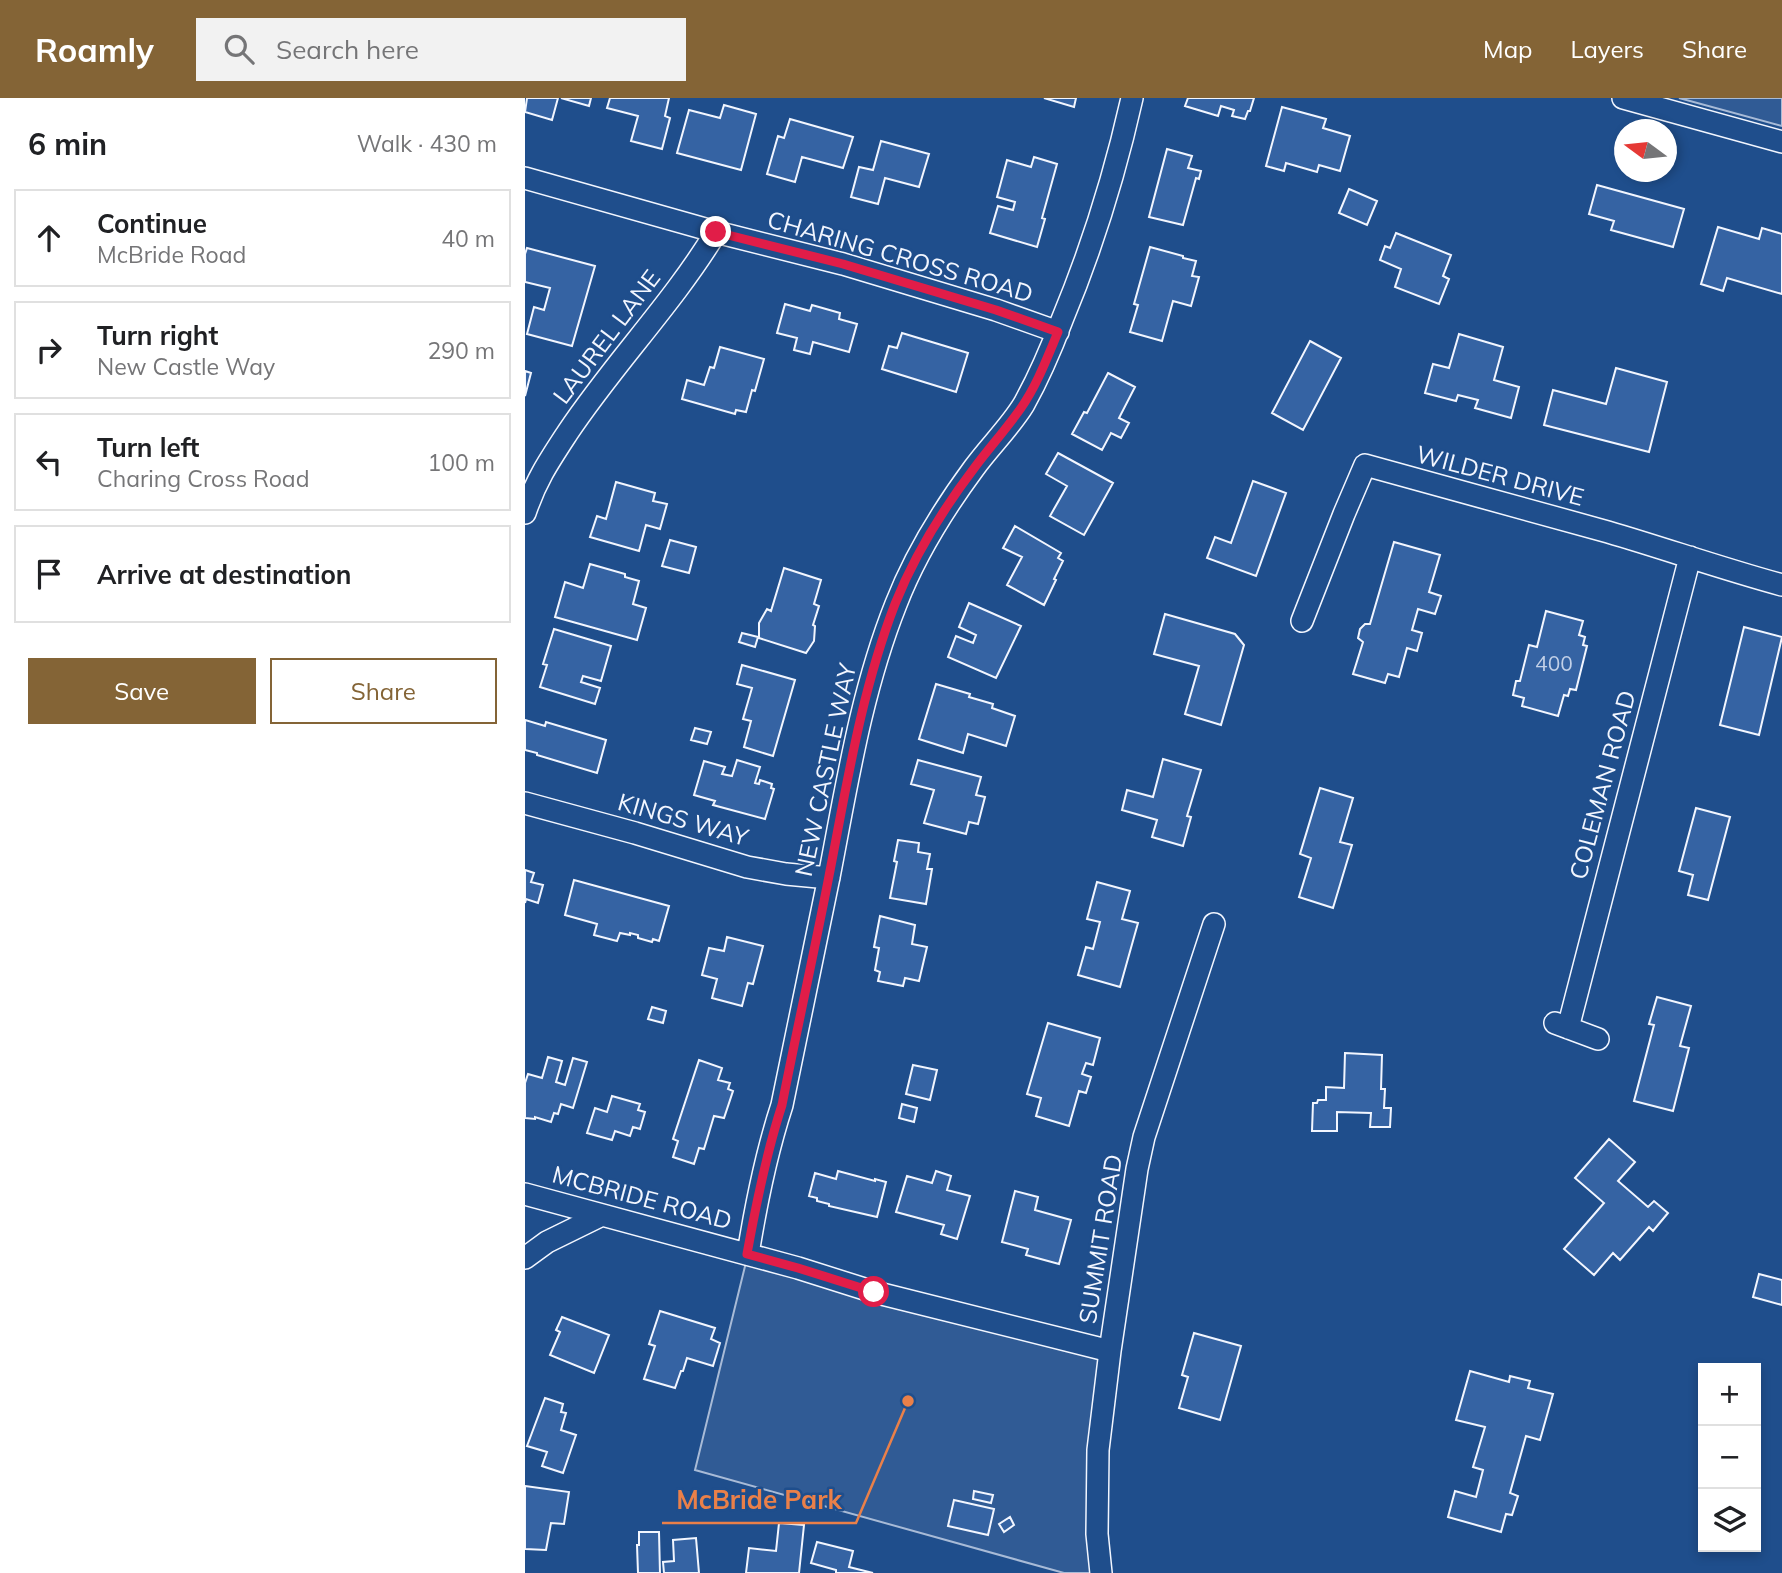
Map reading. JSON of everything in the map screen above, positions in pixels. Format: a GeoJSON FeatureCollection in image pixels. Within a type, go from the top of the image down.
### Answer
{"type":"FeatureCollection","features":[{"type":"Feature","properties":{"kind":"street","name":"NEW CASTLE WAY"},"geometry":{"type":"LineString","coordinates":[[747,1254],[770,1142],[782,1105],[869,680],[896,603],[942,513],[1022,407],[1042,371],[1093,239],[1132,98]]}},
{"type":"Feature","properties":{"kind":"street"},"geometry":{"type":"LineString","coordinates":[[1623,98],[1782,142]]}},
{"type":"Feature","properties":{"kind":"street","name":"CHARING CROSS ROAD"},"geometry":{"type":"LineString","coordinates":[[525,178],[716,232],[843,264],[996,310],[1058,332]]}},
{"type":"Feature","properties":{"kind":"street","name":"LAUREL LANE"},"geometry":{"type":"LineString","coordinates":[[525,513],[540,475],[591,398],[699,261],[716,232]]}},
{"type":"Feature","properties":{"kind":"street","name":"WILDER DRIVE"},"geometry":{"type":"LineString","coordinates":[[1303,621],[1365,465],[1689,556],[1782,585]]}},
{"type":"Feature","properties":{"kind":"street","name":"COLEMAN ROAD"},"geometry":{"type":"LineString","coordinates":[[1598,1039],[1561,1026],[1586,953],[1689,556]]}},
{"type":"Feature","properties":{"kind":"street","name":"KINGS WAY"},"geometry":{"type":"LineString","coordinates":[[525,803],[747,867],[829,878]]}},
{"type":"Feature","properties":{"kind":"street","name":"SUMMIT ROAD"},"geometry":{"type":"LineString","coordinates":[[1101,1573],[1097,1534],[1098,1450],[1137,1169],[1144,1137],[1214,924]]}},
{"type":"Feature","properties":{"kind":"street","name":"MCBRIDE ROAD"},"geometry":{"type":"LineString","coordinates":[[525,1194],[798,1268],[874,1292],[1110,1352]]}},
{"type":"Feature","properties":{"kind":"street"},"geometry":{"type":"LineString","coordinates":[[525,1269],[525,1260],[547,1242],[602,1215]]}},
{"type":"Feature","properties":{"kind":"shaded area"},"geometry":{"type":"Polygon","coordinates":[[[1679,98],[1782,98],[1782,126],[1679,98]]]}},
{"type":"Feature","properties":{"kind":"shaded area"},"geometry":{"type":"Polygon","coordinates":[[[748,1254],[1110,1351],[1101,1573],[1064,1573],[695,1470],[748,1254]]]}},
{"type":"Feature","properties":{"kind":"building"},"geometry":{"type":"Polygon","coordinates":[[[527,98],[558,98],[552,120],[525,112],[527,98]]]}},
{"type":"Feature","properties":{"kind":"building"},"geometry":{"type":"Polygon","coordinates":[[[561,98],[591,98],[589,106],[561,98]]]}},
{"type":"Feature","properties":{"kind":"building"},"geometry":{"type":"Polygon","coordinates":[[[610,98],[669,98],[665,116],[670,118],[662,149],[631,141],[638,116],[607,108],[610,98]]]}},
{"type":"Feature","properties":{"kind":"building"},"geometry":{"type":"Polygon","coordinates":[[[1044,98],[1076,98],[1074,107],[1044,98]]]}},
{"type":"Feature","properties":{"kind":"building"},"geometry":{"type":"Polygon","coordinates":[[[1188,98],[1254,98],[1245,119],[1232,116],[1234,110],[1221,106],[1218,116],[1185,106],[1188,98]]]}},
{"type":"Feature","properties":{"kind":"building"},"geometry":{"type":"Polygon","coordinates":[[[724,105],[756,114],[741,170],[677,153],[689,110],[720,118],[724,105]]]}},
{"type":"Feature","properties":{"kind":"building"},"geometry":{"type":"Polygon","coordinates":[[[1282,107],[1326,119],[1323,128],[1350,136],[1340,171],[1319,165],[1317,172],[1286,163],[1284,171],[1266,166],[1282,107]]]}},
{"type":"Feature","properties":{"kind":"building"},"geometry":{"type":"Polygon","coordinates":[[[790,119],[853,137],[843,168],[802,157],[795,182],[767,174],[778,136],[784,138],[790,119]]]}},
{"type":"Feature","properties":{"kind":"building"},"geometry":{"type":"Polygon","coordinates":[[[881,141],[929,154],[919,187],[885,178],[878,204],[851,197],[859,167],[873,170],[881,141]]]}},
{"type":"Feature","properties":{"kind":"building"},"geometry":{"type":"Polygon","coordinates":[[[1167,149],[1192,156],[1188,168],[1201,171],[1199,179],[1196,178],[1183,225],[1149,217],[1167,149]]]}},
{"type":"Feature","properties":{"kind":"building"},"geometry":{"type":"Polygon","coordinates":[[[1034,157],[1057,164],[1037,247],[990,233],[998,206],[1013,210],[1015,202],[997,197],[1007,160],[1031,167],[1034,157]]]}},
{"type":"Feature","properties":{"kind":"building"},"geometry":{"type":"Polygon","coordinates":[[[1597,185],[1684,209],[1673,247],[1611,230],[1614,221],[1589,214],[1597,185]]]}},
{"type":"Feature","properties":{"kind":"building"},"geometry":{"type":"Polygon","coordinates":[[[1349,189],[1377,201],[1367,225],[1339,213],[1349,189]]]}},
{"type":"Feature","properties":{"kind":"building"},"geometry":{"type":"Polygon","coordinates":[[[1718,227],[1759,239],[1762,228],[1782,234],[1782,294],[1727,278],[1723,291],[1701,284],[1718,227]]]}},
{"type":"Feature","properties":{"kind":"building"},"geometry":{"type":"Polygon","coordinates":[[[1396,233],[1451,255],[1443,276],[1449,279],[1439,304],[1395,287],[1401,269],[1380,260],[1385,246],[1390,248],[1396,233]]]}},
{"type":"Feature","properties":{"kind":"building"},"geometry":{"type":"Polygon","coordinates":[[[1150,247],[1196,261],[1192,276],[1199,277],[1191,306],[1173,301],[1162,341],[1130,332],[1138,305],[1134,304],[1150,247]]]}},
{"type":"Feature","properties":{"kind":"building"},"geometry":{"type":"Polygon","coordinates":[[[527,248],[595,266],[572,346],[527,334],[534,307],[544,310],[550,288],[525,282],[527,248]]]}},
{"type":"Feature","properties":{"kind":"building"},"geometry":{"type":"Polygon","coordinates":[[[785,304],[810,311],[812,305],[840,313],[839,319],[857,324],[849,352],[813,342],[810,354],[794,350],[797,338],[777,333],[785,304]]]}},
{"type":"Feature","properties":{"kind":"building"},"geometry":{"type":"Polygon","coordinates":[[[902,333],[968,353],[956,392],[882,369],[889,346],[897,348],[902,333]]]}},
{"type":"Feature","properties":{"kind":"building"},"geometry":{"type":"Polygon","coordinates":[[[1459,334],[1503,347],[1494,380],[1519,387],[1511,418],[1475,408],[1478,400],[1458,395],[1456,401],[1425,393],[1433,364],[1449,368],[1459,334]]]}},
{"type":"Feature","properties":{"kind":"building"},"geometry":{"type":"Polygon","coordinates":[[[1310,341],[1341,358],[1303,430],[1272,413],[1310,341]]]}},
{"type":"Feature","properties":{"kind":"building"},"geometry":{"type":"Polygon","coordinates":[[[720,347],[764,359],[746,412],[736,410],[735,414],[682,399],[687,380],[704,385],[710,367],[714,368],[720,347]]]}},
{"type":"Feature","properties":{"kind":"building"},"geometry":{"type":"Polygon","coordinates":[[[1616,368],[1667,382],[1649,452],[1544,425],[1553,390],[1606,404],[1616,368]]]}},
{"type":"Feature","properties":{"kind":"building"},"geometry":{"type":"Polygon","coordinates":[[[525,371],[531,373],[525,396],[525,371]]]}},
{"type":"Feature","properties":{"kind":"building"},"geometry":{"type":"Polygon","coordinates":[[[1108,373],[1135,387],[1119,418],[1129,423],[1121,438],[1111,433],[1102,450],[1072,434],[1084,412],[1087,413],[1108,373]]]}},
{"type":"Feature","properties":{"kind":"building"},"geometry":{"type":"Polygon","coordinates":[[[1058,453],[1113,483],[1084,535],[1050,516],[1067,486],[1046,474],[1058,453]]]}},
{"type":"Feature","properties":{"kind":"building"},"geometry":{"type":"Polygon","coordinates":[[[1253,481],[1286,493],[1256,576],[1207,558],[1215,537],[1231,543],[1253,481]]]}},
{"type":"Feature","properties":{"kind":"building"},"geometry":{"type":"Polygon","coordinates":[[[616,482],[655,493],[653,501],[667,504],[660,529],[646,525],[639,551],[590,537],[597,516],[606,519],[616,482]]]}},
{"type":"Feature","properties":{"kind":"building"},"geometry":{"type":"Polygon","coordinates":[[[1015,526],[1061,553],[1058,558],[1063,561],[1044,605],[1007,585],[1022,557],[1003,548],[1015,526]]]}},
{"type":"Feature","properties":{"kind":"building"},"geometry":{"type":"Polygon","coordinates":[[[670,540],[696,547],[689,573],[662,566],[670,540]]]}},
{"type":"Feature","properties":{"kind":"building"},"geometry":{"type":"Polygon","coordinates":[[[1394,542],[1440,555],[1429,592],[1441,596],[1435,614],[1418,609],[1412,630],[1422,633],[1417,651],[1407,648],[1399,677],[1388,674],[1385,683],[1353,674],[1363,642],[1358,638],[1360,629],[1365,624],[1370,624],[1394,542]]]}},
{"type":"Feature","properties":{"kind":"building"},"geometry":{"type":"Polygon","coordinates":[[[590,564],[639,581],[633,604],[646,608],[637,640],[555,617],[565,582],[583,588],[590,564]]]}},
{"type":"Feature","properties":{"kind":"building"},"geometry":{"type":"Polygon","coordinates":[[[784,568],[821,580],[814,604],[819,606],[813,625],[814,641],[806,653],[759,638],[759,623],[767,609],[771,611],[784,568]]]}},
{"type":"Feature","properties":{"kind":"building"},"geometry":{"type":"Polygon","coordinates":[[[969,603],[1021,626],[996,678],[948,657],[956,636],[973,643],[976,635],[959,627],[969,603]]]}},
{"type":"Feature","properties":{"kind":"building"},"geometry":{"type":"Polygon","coordinates":[[[1546,611],[1583,621],[1579,635],[1585,637],[1583,645],[1587,646],[1576,690],[1570,689],[1568,696],[1564,695],[1558,716],[1522,706],[1524,698],[1513,695],[1516,681],[1520,681],[1529,645],[1537,647],[1546,611]]]}},
{"type":"Feature","properties":{"kind":"building"},"geometry":{"type":"Polygon","coordinates":[[[1165,614],[1235,634],[1244,645],[1221,725],[1185,714],[1199,666],[1154,654],[1165,614]]]}},
{"type":"Feature","properties":{"kind":"building"},"geometry":{"type":"Polygon","coordinates":[[[1744,627],[1782,637],[1759,735],[1720,725],[1744,627]]]}},
{"type":"Feature","properties":{"kind":"building"},"geometry":{"type":"Polygon","coordinates":[[[554,629],[611,646],[601,681],[583,676],[581,682],[600,688],[595,704],[540,687],[547,665],[543,664],[554,629]]]}},
{"type":"Feature","properties":{"kind":"building"},"geometry":{"type":"Polygon","coordinates":[[[742,633],[758,637],[755,647],[739,642],[742,633]]]}},
{"type":"Feature","properties":{"kind":"building"},"geometry":{"type":"Polygon","coordinates":[[[742,665],[795,680],[773,756],[744,747],[751,721],[743,719],[752,688],[737,684],[742,665]]]}},
{"type":"Feature","properties":{"kind":"building"},"geometry":{"type":"Polygon","coordinates":[[[936,684],[970,694],[969,697],[993,704],[992,708],[1015,716],[1006,746],[968,734],[963,753],[919,739],[936,684]]]}},
{"type":"Feature","properties":{"kind":"building"},"geometry":{"type":"Polygon","coordinates":[[[525,720],[545,726],[546,722],[606,740],[597,773],[525,750],[525,720]]]}},
{"type":"Feature","properties":{"kind":"building"},"geometry":{"type":"Polygon","coordinates":[[[695,728],[711,732],[707,744],[691,740],[695,728]]]}},
{"type":"Feature","properties":{"kind":"building"},"geometry":{"type":"Polygon","coordinates":[[[1163,759],[1201,770],[1187,816],[1191,817],[1183,846],[1152,837],[1157,820],[1122,810],[1127,790],[1153,797],[1163,759]]]}},
{"type":"Feature","properties":{"kind":"building"},"geometry":{"type":"Polygon","coordinates":[[[737,760],[760,767],[755,783],[759,784],[760,780],[772,784],[771,788],[774,789],[765,819],[713,805],[715,801],[694,795],[704,761],[725,767],[722,774],[732,776],[737,760]]]}},
{"type":"Feature","properties":{"kind":"building"},"geometry":{"type":"Polygon","coordinates":[[[918,760],[981,777],[976,795],[985,797],[978,824],[969,822],[966,834],[924,823],[934,790],[911,784],[918,760]]]}},
{"type":"Feature","properties":{"kind":"building"},"geometry":{"type":"Polygon","coordinates":[[[1320,788],[1353,798],[1340,842],[1352,845],[1333,908],[1299,897],[1311,858],[1300,854],[1320,788]]]}},
{"type":"Feature","properties":{"kind":"building"},"geometry":{"type":"Polygon","coordinates":[[[1696,808],[1730,817],[1708,900],[1688,895],[1693,875],[1679,871],[1696,808]]]}},
{"type":"Feature","properties":{"kind":"building"},"geometry":{"type":"Polygon","coordinates":[[[898,840],[919,843],[918,852],[930,854],[927,869],[932,869],[926,904],[890,898],[898,840]]]}},
{"type":"Feature","properties":{"kind":"building"},"geometry":{"type":"Polygon","coordinates":[[[525,870],[534,873],[531,882],[543,885],[538,903],[526,899],[525,903],[525,870]]]}},
{"type":"Feature","properties":{"kind":"building"},"geometry":{"type":"Polygon","coordinates":[[[574,880],[669,906],[659,941],[653,939],[652,942],[630,933],[620,933],[617,941],[594,935],[597,924],[565,915],[574,880]]]}},
{"type":"Feature","properties":{"kind":"building"},"geometry":{"type":"Polygon","coordinates":[[[1097,882],[1130,891],[1122,919],[1138,923],[1120,987],[1078,975],[1086,947],[1093,949],[1100,922],[1087,919],[1097,882]]]}},
{"type":"Feature","properties":{"kind":"building"},"geometry":{"type":"Polygon","coordinates":[[[880,916],[915,925],[912,944],[927,947],[919,981],[905,978],[903,986],[878,981],[880,972],[875,970],[879,948],[874,947],[880,916]]]}},
{"type":"Feature","properties":{"kind":"building"},"geometry":{"type":"Polygon","coordinates":[[[727,937],[763,946],[753,984],[748,983],[742,1006],[712,998],[717,979],[702,975],[709,948],[724,951],[727,937]]]}},
{"type":"Feature","properties":{"kind":"building"},"geometry":{"type":"Polygon","coordinates":[[[1657,997],[1691,1006],[1680,1046],[1689,1048],[1673,1111],[1634,1101],[1654,1025],[1649,1024],[1657,997]]]}},
{"type":"Feature","properties":{"kind":"building"},"geometry":{"type":"Polygon","coordinates":[[[652,1007],[666,1011],[663,1023],[648,1019],[652,1007]]]}},
{"type":"Feature","properties":{"kind":"building"},"geometry":{"type":"Polygon","coordinates":[[[1048,1023],[1100,1038],[1093,1065],[1086,1063],[1082,1074],[1091,1077],[1086,1093],[1079,1091],[1069,1126],[1036,1116],[1041,1098],[1027,1094],[1048,1023]]]}},
{"type":"Feature","properties":{"kind":"building"},"geometry":{"type":"Polygon","coordinates":[[[1345,1053],[1382,1055],[1381,1089],[1385,1089],[1384,1108],[1391,1108],[1390,1127],[1370,1127],[1371,1113],[1337,1112],[1337,1131],[1312,1131],[1313,1103],[1326,1100],[1326,1087],[1344,1088],[1345,1053]]]}},
{"type":"Feature","properties":{"kind":"building"},"geometry":{"type":"Polygon","coordinates":[[[548,1057],[562,1061],[556,1082],[565,1085],[573,1058],[587,1062],[573,1108],[561,1104],[558,1114],[554,1113],[551,1122],[535,1117],[525,1118],[525,1083],[528,1074],[542,1078],[548,1057]]]}},
{"type":"Feature","properties":{"kind":"building"},"geometry":{"type":"Polygon","coordinates":[[[699,1060],[722,1068],[718,1080],[730,1083],[728,1089],[733,1091],[724,1118],[714,1116],[704,1149],[699,1148],[694,1164],[673,1157],[678,1141],[673,1139],[699,1060]]]}},
{"type":"Feature","properties":{"kind":"building"},"geometry":{"type":"Polygon","coordinates":[[[913,1065],[937,1070],[930,1100],[906,1094],[913,1065]]]}},
{"type":"Feature","properties":{"kind":"building"},"geometry":{"type":"Polygon","coordinates":[[[612,1096],[640,1104],[638,1110],[645,1112],[640,1129],[633,1127],[630,1136],[615,1131],[612,1140],[587,1133],[595,1108],[607,1112],[612,1096]]]}},
{"type":"Feature","properties":{"kind":"building"},"geometry":{"type":"Polygon","coordinates":[[[902,1104],[917,1108],[914,1122],[899,1118],[902,1104]]]}},
{"type":"Feature","properties":{"kind":"building"},"geometry":{"type":"Polygon","coordinates":[[[1609,1139],[1635,1162],[1618,1181],[1648,1207],[1654,1201],[1668,1213],[1653,1231],[1649,1227],[1620,1260],[1613,1253],[1594,1275],[1564,1249],[1604,1203],[1575,1178],[1609,1139]]]}},
{"type":"Feature","properties":{"kind":"building"},"geometry":{"type":"Polygon","coordinates":[[[838,1171],[886,1182],[877,1217],[829,1206],[809,1196],[815,1173],[836,1179],[838,1171]]]}},
{"type":"Feature","properties":{"kind":"building"},"geometry":{"type":"Polygon","coordinates":[[[936,1171],[951,1176],[947,1190],[970,1196],[957,1239],[941,1234],[944,1225],[896,1212],[907,1176],[932,1183],[936,1171]]]}},
{"type":"Feature","properties":{"kind":"building"},"geometry":{"type":"Polygon","coordinates":[[[1015,1191],[1038,1197],[1035,1210],[1071,1220],[1059,1264],[1026,1255],[1028,1249],[1002,1242],[1015,1191]]]}},
{"type":"Feature","properties":{"kind":"building"},"geometry":{"type":"Polygon","coordinates":[[[1759,1274],[1782,1280],[1782,1305],[1753,1297],[1759,1274]]]}},
{"type":"Feature","properties":{"kind":"building"},"geometry":{"type":"Polygon","coordinates":[[[660,1311],[715,1328],[711,1339],[720,1343],[713,1366],[687,1358],[675,1388],[644,1379],[655,1346],[649,1344],[660,1311]]]}},
{"type":"Feature","properties":{"kind":"building"},"geometry":{"type":"Polygon","coordinates":[[[562,1317],[609,1335],[594,1373],[550,1355],[560,1332],[556,1330],[562,1317]]]}},
{"type":"Feature","properties":{"kind":"building"},"geometry":{"type":"Polygon","coordinates":[[[1194,1333],[1241,1346],[1220,1420],[1179,1408],[1188,1377],[1182,1375],[1194,1333]]]}},
{"type":"Feature","properties":{"kind":"building"},"geometry":{"type":"Polygon","coordinates":[[[1470,1371],[1509,1382],[1510,1376],[1530,1381],[1528,1388],[1553,1394],[1540,1440],[1526,1436],[1510,1493],[1518,1496],[1512,1515],[1506,1514],[1501,1532],[1448,1517],[1455,1491],[1476,1497],[1483,1470],[1473,1467],[1485,1427],[1456,1420],[1470,1371]]]}},
{"type":"Feature","properties":{"kind":"building"},"geometry":{"type":"Polygon","coordinates":[[[545,1398],[563,1404],[561,1412],[566,1413],[561,1430],[576,1435],[563,1473],[542,1466],[547,1452],[527,1446],[545,1398]]]}},
{"type":"Feature","properties":{"kind":"building"},"geometry":{"type":"Polygon","coordinates":[[[525,1486],[569,1492],[564,1524],[551,1523],[546,1550],[525,1549],[525,1486]]]}},
{"type":"Feature","properties":{"kind":"building"},"geometry":{"type":"Polygon","coordinates":[[[974,1491],[993,1495],[991,1503],[973,1499],[974,1491]]]}},
{"type":"Feature","properties":{"kind":"building"},"geometry":{"type":"Polygon","coordinates":[[[954,1500],[994,1509],[988,1535],[948,1526],[954,1500]]]}},
{"type":"Feature","properties":{"kind":"building"},"geometry":{"type":"Polygon","coordinates":[[[1010,1517],[1014,1525],[1004,1532],[999,1524],[1010,1517]]]}},
{"type":"Feature","properties":{"kind":"building"},"geometry":{"type":"Polygon","coordinates":[[[779,1523],[804,1525],[799,1573],[746,1573],[749,1548],[776,1551],[779,1523]]]}},
{"type":"Feature","properties":{"kind":"building"},"geometry":{"type":"Polygon","coordinates":[[[639,1532],[659,1532],[660,1573],[638,1573],[639,1532]]]}},
{"type":"Feature","properties":{"kind":"building"},"geometry":{"type":"Polygon","coordinates":[[[696,1538],[699,1573],[664,1573],[663,1562],[674,1561],[673,1540],[696,1538]]]}},
{"type":"Feature","properties":{"kind":"building"},"geometry":{"type":"Polygon","coordinates":[[[817,1542],[853,1551],[849,1567],[873,1573],[836,1573],[836,1570],[811,1563],[817,1542]]]}},
{"type":"Feature","properties":{"kind":"place","name":"McBride Park"},"geometry":{"type":"Point","coordinates":[908,1401]}},
{"type":"Feature","properties":{"kind":"route"},"geometry":{"type":"LineString","coordinates":[[716,232],[843,264],[996,310],[1058,332],[1042,371],[1022,407],[942,513],[914,564],[896,603],[869,680],[782,1105],[770,1142],[755,1208],[747,1254],[874,1292]]}}]}
